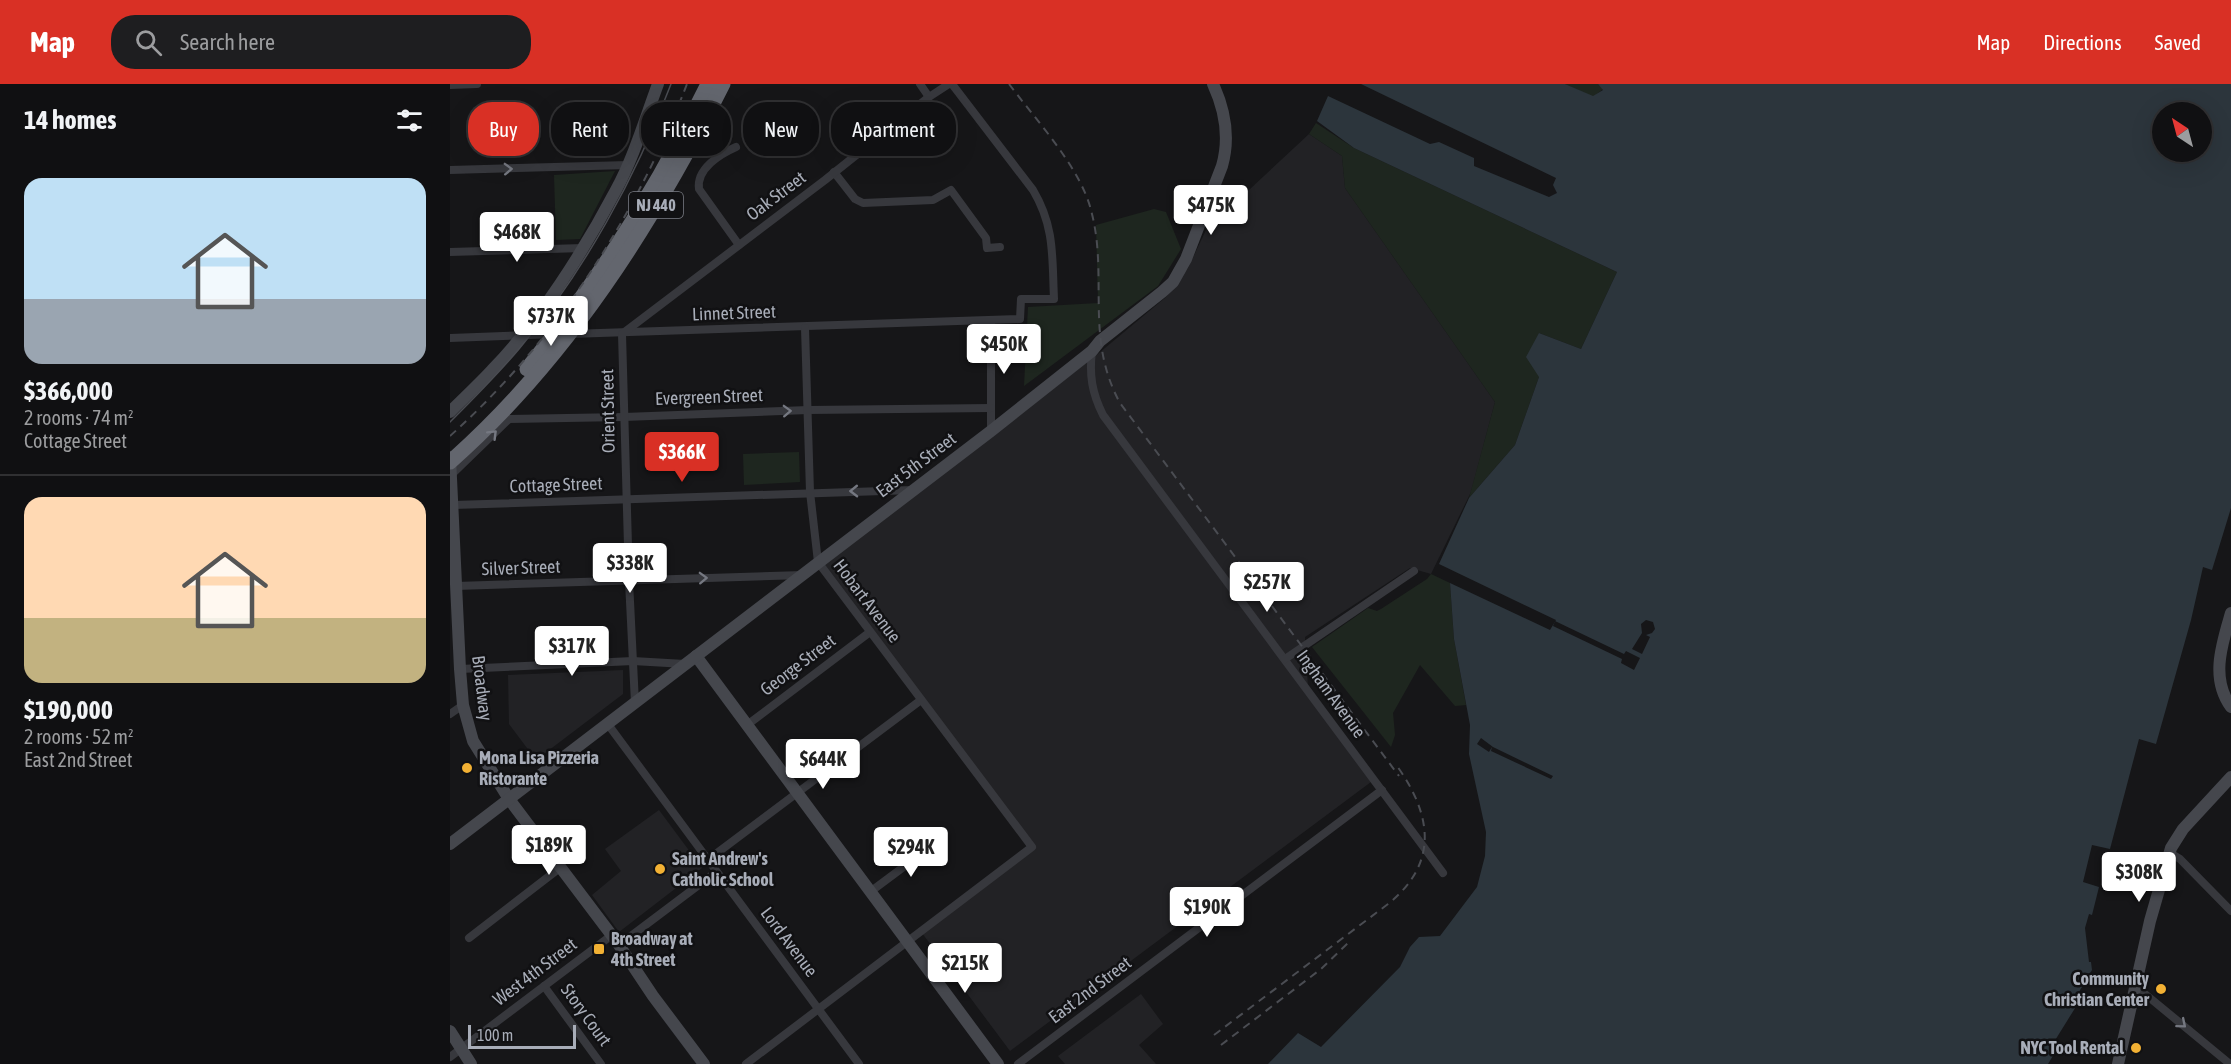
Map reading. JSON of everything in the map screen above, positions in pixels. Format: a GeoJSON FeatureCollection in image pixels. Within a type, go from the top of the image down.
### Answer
{"type":"FeatureCollection","features":[{"type":"Feature","properties":{"kind":"highway","name":"NJ 440"},"geometry":{"type":"LineString","coordinates":[[454,456],[515,398],[560,345],[573,319],[640,211],[678,144],[708,84]]}},
{"type":"Feature","properties":{"kind":"highway","name":"NJ 440"},"geometry":{"type":"LineString","coordinates":[[454,456],[543,349],[608,280],[651,214],[723,84]]}},
{"type":"Feature","properties":{"kind":"street"},"geometry":{"type":"LineString","coordinates":[[450,85],[477,84]]}},
{"type":"Feature","properties":{"kind":"street"},"geometry":{"type":"LineString","coordinates":[[450,411],[494,369],[522,334],[583,248],[627,165],[658,84]]}},
{"type":"Feature","properties":{"kind":"street"},"geometry":{"type":"LineString","coordinates":[[920,84],[929,97]]}},
{"type":"Feature","properties":{"kind":"street","name":"Oak Street"},"geometry":{"type":"LineString","coordinates":[[622,334],[929,97],[950,84]]}},
{"type":"Feature","properties":{"kind":"street","name":"Linnet Street"},"geometry":{"type":"LineString","coordinates":[[450,338],[522,334],[622,334],[805,328],[1020,319],[1021,299],[1054,299],[1048,222],[1033,190],[950,84]]}},
{"type":"Feature","properties":{"kind":"street","name":"East 5th Street"},"geometry":{"type":"LineString","coordinates":[[450,844],[991,431],[1092,351],[1105,337],[1173,282],[1186,259],[1226,151],[1224,117],[1213,84]]}},
{"type":"Feature","properties":{"kind":"street"},"geometry":{"type":"LineString","coordinates":[[736,147],[715,159],[702,172],[698,183],[699,189],[739,245]]}},
{"type":"Feature","properties":{"kind":"street"},"geometry":{"type":"LineString","coordinates":[[450,170],[627,165]]}},
{"type":"Feature","properties":{"kind":"street"},"geometry":{"type":"LineString","coordinates":[[834,172],[855,199],[863,203],[922,201],[940,197],[951,190],[986,238],[987,248],[1000,247]]}},
{"type":"Feature","properties":{"kind":"street"},"geometry":{"type":"LineString","coordinates":[[450,252],[583,248]]}},
{"type":"Feature","properties":{"kind":"street"},"geometry":{"type":"LineString","coordinates":[[991,320],[991,431]]}},
{"type":"Feature","properties":{"kind":"street","name":"Hobart Avenue"},"geometry":{"type":"LineString","coordinates":[[805,328],[810,492],[818,562],[1032,847],[908,943]]}},
{"type":"Feature","properties":{"kind":"street","name":"Orient Street"},"geometry":{"type":"LineString","coordinates":[[622,334],[635,703]]}},
{"type":"Feature","properties":{"kind":"street","name":"Ingham Avenue"},"geometry":{"type":"LineString","coordinates":[[1092,351],[1091,378],[1096,400],[1103,415],[1443,873]]}},
{"type":"Feature","properties":{"kind":"street","name":"Evergreen Street"},"geometry":{"type":"LineString","coordinates":[[454,456],[509,419],[808,410],[991,408]]}},
{"type":"Feature","properties":{"kind":"street","name":"Broadway"},"geometry":{"type":"LineString","coordinates":[[454,456],[453,586],[463,705],[473,741],[510,799],[704,1064]]}},
{"type":"Feature","properties":{"kind":"street","name":"Cottage Street"},"geometry":{"type":"LineString","coordinates":[[453,505],[913,490]]}},
{"type":"Feature","properties":{"kind":"street"},"geometry":{"type":"LineString","coordinates":[[1285,659],[1414,571]]}},
{"type":"Feature","properties":{"kind":"street","name":"Silver Street"},"geometry":{"type":"LineString","coordinates":[[453,586],[802,574]]}},
{"type":"Feature","properties":{"kind":"street"},"geometry":{"type":"LineString","coordinates":[[2231,613],[2228,637],[2219,660],[2219,679],[2223,694],[2231,707]]}},
{"type":"Feature","properties":{"kind":"street","name":"George Street"},"geometry":{"type":"LineString","coordinates":[[747,725],[870,632]]}},
{"type":"Feature","properties":{"kind":"street"},"geometry":{"type":"LineString","coordinates":[[696,656],[998,1064]]}},
{"type":"Feature","properties":{"kind":"street"},"geometry":{"type":"LineString","coordinates":[[460,669],[633,661],[685,664]]}},
{"type":"Feature","properties":{"kind":"street"},"geometry":{"type":"LineString","coordinates":[[709,860],[921,700]]}},
{"type":"Feature","properties":{"kind":"street"},"geometry":{"type":"LineString","coordinates":[[450,714],[463,705]]}},
{"type":"Feature","properties":{"kind":"street","name":"Lord Avenue"},"geometry":{"type":"LineString","coordinates":[[607,723],[859,1064]]}},
{"type":"Feature","properties":{"kind":"street"},"geometry":{"type":"LineString","coordinates":[[2118,1064],[2153,910],[2170,853],[2183,829],[2231,777]]}},
{"type":"Feature","properties":{"kind":"street","name":"East 2nd Street"},"geometry":{"type":"LineString","coordinates":[[1018,1064],[1382,790]]}},
{"type":"Feature","properties":{"kind":"street"},"geometry":{"type":"LineString","coordinates":[[870,892],[938,842]]}},
{"type":"Feature","properties":{"kind":"street"},"geometry":{"type":"LineString","coordinates":[[2170,853],[2180,859],[2231,910]]}},
{"type":"Feature","properties":{"kind":"street"},"geometry":{"type":"LineString","coordinates":[[469,938],[561,867]]}},
{"type":"Feature","properties":{"kind":"street","name":"West 4th Street"},"geometry":{"type":"LineString","coordinates":[[450,1057],[544,986],[716,872]]}},
{"type":"Feature","properties":{"kind":"street"},"geometry":{"type":"LineString","coordinates":[[746,1064],[908,943]]}},
{"type":"Feature","properties":{"kind":"street","name":"Story Court"},"geometry":{"type":"LineString","coordinates":[[544,986],[601,1064]]}},
{"type":"Feature","properties":{"kind":"street"},"geometry":{"type":"LineString","coordinates":[[2135,988],[2230,1064]]}},
{"type":"Feature","properties":{"kind":"street"},"geometry":{"type":"LineString","coordinates":[[450,1031],[471,1064]]}},
{"type":"Feature","properties":{"kind":"shaded area"},"geometry":{"type":"Polygon","coordinates":[[[1361,84],[1565,84],[1593,96],[1603,90],[1598,84],[2231,84],[2231,508],[2212,570],[2203,567],[2191,620],[2156,744],[2139,739],[2110,849],[2092,845],[2083,882],[2099,887],[2092,915],[2089,914],[2085,928],[2092,970],[2073,1002],[2077,1005],[2049,1050],[2054,1054],[2048,1064],[1268,1064],[1298,1033],[1321,1047],[1400,967],[1410,947],[1419,937],[1440,936],[1477,887],[1485,856],[1486,832],[1469,754],[1470,725],[1454,639],[1450,583],[1550,630],[1556,620],[1439,564],[1469,498],[1515,445],[1539,377],[1526,357],[1539,333],[1581,349],[1617,272],[1354,148],[1317,121],[1328,96],[1430,144],[1439,142],[1474,158],[1474,166],[1549,197],[1557,193],[1553,185],[1556,178],[1361,84]]]}},
{"type":"Feature","properties":{"kind":"shaded area"},"geometry":{"type":"Polygon","coordinates":[[[1565,84],[1598,84],[1603,89],[1593,97],[1565,84]]]}},
{"type":"Feature","properties":{"kind":"shaded area"},"geometry":{"type":"Polygon","coordinates":[[[1316,123],[1354,148],[1617,272],[1581,349],[1539,333],[1539,377],[1515,445],[1469,498],[1495,402],[1345,188],[1342,156],[1309,134],[1316,123]]]}},
{"type":"Feature","properties":{"kind":"shaded area"},"geometry":{"type":"Polygon","coordinates":[[[1309,134],[1342,156],[1345,188],[1495,402],[1471,492],[1431,574],[1410,568],[1305,637],[1308,687],[1375,779],[1010,1051],[922,933],[1033,848],[819,561],[1007,424],[1099,353],[1166,297],[1188,268],[1206,230],[1309,134]]]}},
{"type":"Feature","properties":{"kind":"shaded area"},"geometry":{"type":"Polygon","coordinates":[[[615,171],[580,239],[556,240],[554,175],[615,171]]]}},
{"type":"Feature","properties":{"kind":"shaded area"},"geometry":{"type":"Polygon","coordinates":[[[1154,209],[1166,212],[1181,249],[1158,286],[1024,386],[1028,307],[1098,303],[1096,225],[1154,209]]]}},
{"type":"Feature","properties":{"kind":"shaded area"},"geometry":{"type":"Polygon","coordinates":[[[799,452],[800,482],[744,485],[743,454],[799,452]]]}},
{"type":"Feature","properties":{"kind":"shaded area"},"geometry":{"type":"Polygon","coordinates":[[[1431,574],[1450,583],[1454,639],[1466,705],[1455,706],[1420,665],[1393,713],[1395,735],[1391,747],[1312,647],[1368,608],[1377,611],[1381,609],[1427,579],[1431,574]]]}},
{"type":"Feature","properties":{"kind":"shaded area"},"geometry":{"type":"Polygon","coordinates":[[[623,670],[623,694],[536,760],[509,724],[508,675],[623,670]]]}},
{"type":"Feature","properties":{"kind":"shaded area","name":"Saint Andrew's Catholic School"},"geometry":{"type":"Polygon","coordinates":[[[659,810],[702,868],[619,932],[592,895],[621,871],[605,849],[659,810]]]}},
{"type":"Feature","properties":{"kind":"shaded area"},"geometry":{"type":"Polygon","coordinates":[[[1141,994],[1163,1024],[1139,1045],[1156,1064],[1065,1064],[1058,1056],[1141,994]]]}},
{"type":"Feature","properties":{"kind":"pier"},"geometry":{"type":"Polygon","coordinates":[[[1646,620],[1653,622],[1655,629],[1646,635],[1650,637],[1642,654],[1632,649],[1642,633],[1641,624],[1646,620]]]}},
{"type":"Feature","properties":{"kind":"pier"},"geometry":{"type":"Polygon","coordinates":[[[1555,621],[1624,654],[1626,651],[1640,658],[1634,670],[1621,663],[1622,659],[1553,626],[1555,621]]]}},
{"type":"Feature","properties":{"kind":"pier"},"geometry":{"type":"Polygon","coordinates":[[[1481,738],[1493,747],[1553,776],[1551,779],[1491,751],[1492,747],[1489,752],[1477,744],[1481,738]]]}},
{"type":"Feature","properties":{"kind":"tram line"},"geometry":{"type":"LineString","coordinates":[[450,422],[519,349],[543,319],[586,256],[642,154],[671,84]]}},
{"type":"Feature","properties":{"kind":"railway"},"geometry":{"type":"LineString","coordinates":[[450,436],[525,360],[589,274],[618,229],[643,182],[667,133],[687,84]]}},
{"type":"Feature","properties":{"kind":"railway"},"geometry":{"type":"LineString","coordinates":[[1009,84],[1056,144],[1077,177],[1091,210],[1096,235],[1103,354],[1109,379],[1120,403],[1399,776]]}},
{"type":"Feature","properties":{"kind":"railway"},"geometry":{"type":"LineString","coordinates":[[1214,1035],[1388,904],[1416,872],[1425,838],[1423,820],[1418,802],[1397,766]]}},
{"type":"Feature","properties":{"kind":"railway"},"geometry":{"type":"LineString","coordinates":[[1221,1045],[1321,969],[1349,942]]}},
{"type":"Feature","properties":{"kind":"place","name":"Mona Lisa Pizzeria Ristorante"},"geometry":{"type":"Point","coordinates":[467,768]}},
{"type":"Feature","properties":{"kind":"place","name":"Saint Andrew's Catholic School"},"geometry":{"type":"Point","coordinates":[660,869]}},
{"type":"Feature","properties":{"kind":"place","name":"Broadway at 4th Street"},"geometry":{"type":"Point","coordinates":[599,949]}},
{"type":"Feature","properties":{"kind":"place","name":"Community Christian Center"},"geometry":{"type":"Point","coordinates":[2161,989]}},
{"type":"Feature","properties":{"kind":"place","name":"NYC Tool Rental"},"geometry":{"type":"Point","coordinates":[2136,1048]}}]}
